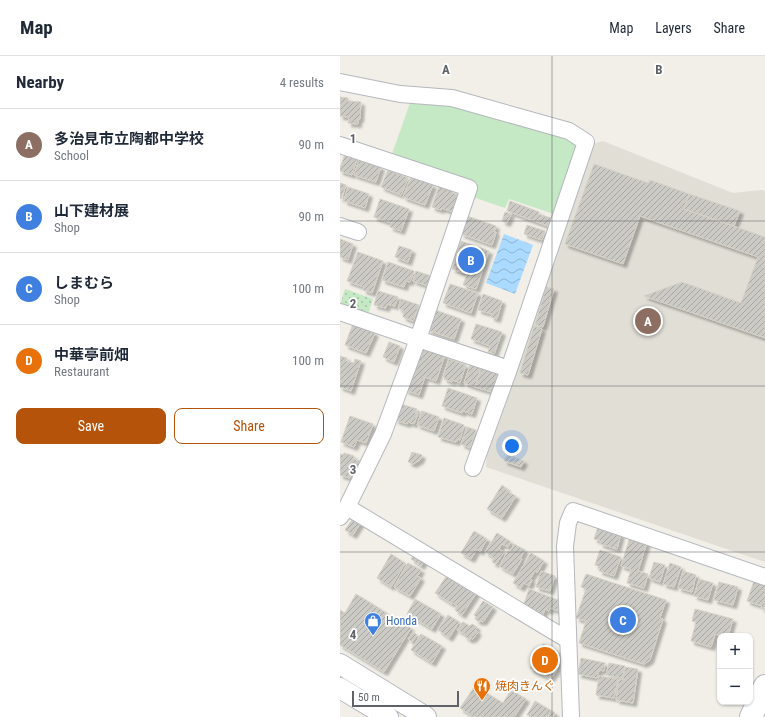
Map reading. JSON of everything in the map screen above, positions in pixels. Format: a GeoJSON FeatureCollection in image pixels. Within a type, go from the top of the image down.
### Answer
{"type":"FeatureCollection","features":[{"type":"Feature","properties":{"kind":"main road"},"geometry":{"type":"LineString","coordinates":[[751,717],[765,686]]}},
{"type":"Feature","properties":{"kind":"street"},"geometry":{"type":"LineString","coordinates":[[340,82],[400,94],[452,98],[569,131],[586,142],[509,369],[473,468]]}},
{"type":"Feature","properties":{"kind":"street"},"geometry":{"type":"LineString","coordinates":[[340,145],[469,188],[418,339],[383,434],[343,512],[568,640]]}},
{"type":"Feature","properties":{"kind":"street"},"geometry":{"type":"LineString","coordinates":[[340,226],[358,232]]}},
{"type":"Feature","properties":{"kind":"street"},"geometry":{"type":"LineString","coordinates":[[340,312],[509,369]]}},
{"type":"Feature","properties":{"kind":"street"},"geometry":{"type":"LineString","coordinates":[[571,717],[565,546],[568,523],[573,511],[765,576]]}},
{"type":"Feature","properties":{"kind":"street"},"geometry":{"type":"LineString","coordinates":[[340,664],[426,717]]}},
{"type":"Feature","properties":{"kind":"street"},"geometry":{"type":"LineString","coordinates":[[340,688],[388,717]]}},
{"type":"Feature","properties":{"kind":"shaded area"},"geometry":{"type":"Polygon","coordinates":[[[603,141],[733,193],[761,190],[765,191],[765,562],[486,467],[487,449],[593,144],[603,141]]]}},
{"type":"Feature","properties":{"kind":"green space"},"geometry":{"type":"Polygon","coordinates":[[[410,103],[452,104],[568,138],[577,147],[554,214],[509,199],[505,208],[473,197],[477,183],[392,154],[410,103]]]}},
{"type":"Feature","properties":{"kind":"green space"},"geometry":{"type":"Polygon","coordinates":[[[345,289],[373,299],[368,314],[340,305],[345,289]]]}},
{"type":"Feature","properties":{"kind":"water"},"geometry":{"type":"Polygon","coordinates":[[[504,234],[533,245],[515,294],[486,283],[504,234]]]}},
{"type":"Feature","properties":{"kind":"building"},"geometry":{"type":"Polygon","coordinates":[[[340,97],[348,98],[348,101],[361,102],[360,119],[358,119],[358,124],[348,123],[349,117],[340,116],[340,97]]]}},
{"type":"Feature","properties":{"kind":"building"},"geometry":{"type":"Polygon","coordinates":[[[345,154],[357,158],[352,175],[340,171],[345,154]]]}},
{"type":"Feature","properties":{"kind":"building"},"geometry":{"type":"Polygon","coordinates":[[[360,157],[371,161],[370,164],[381,167],[376,182],[354,175],[360,157]]]}},
{"type":"Feature","properties":{"kind":"building"},"geometry":{"type":"Polygon","coordinates":[[[594,164],[648,183],[650,180],[689,194],[684,209],[765,237],[765,338],[644,296],[682,282],[741,303],[758,257],[640,216],[623,264],[565,244],[594,164]]]}},
{"type":"Feature","properties":{"kind":"building"},"geometry":{"type":"Polygon","coordinates":[[[388,170],[408,178],[401,195],[381,187],[388,170]]]}},
{"type":"Feature","properties":{"kind":"building"},"geometry":{"type":"Polygon","coordinates":[[[411,177],[433,185],[425,205],[403,197],[411,177]]]}},
{"type":"Feature","properties":{"kind":"building"},"geometry":{"type":"Polygon","coordinates":[[[340,183],[346,185],[341,199],[340,198],[340,183]]]}},
{"type":"Feature","properties":{"kind":"building"},"geometry":{"type":"Polygon","coordinates":[[[439,186],[459,195],[453,212],[432,207],[439,186]]]}},
{"type":"Feature","properties":{"kind":"building"},"geometry":{"type":"Polygon","coordinates":[[[348,187],[369,194],[365,208],[344,201],[348,187]]]}},
{"type":"Feature","properties":{"kind":"building"},"geometry":{"type":"Polygon","coordinates":[[[689,194],[740,211],[734,226],[684,209],[689,194]]]}},
{"type":"Feature","properties":{"kind":"building"},"geometry":{"type":"Polygon","coordinates":[[[380,199],[409,209],[401,231],[390,227],[391,223],[374,217],[380,199]]]}},
{"type":"Feature","properties":{"kind":"building"},"geometry":{"type":"Polygon","coordinates":[[[510,201],[539,212],[538,214],[551,218],[548,226],[507,211],[510,201]]]}},
{"type":"Feature","properties":{"kind":"building"},"geometry":{"type":"Polygon","coordinates":[[[505,212],[511,214],[507,223],[502,221],[505,212]]]}},
{"type":"Feature","properties":{"kind":"building"},"geometry":{"type":"Polygon","coordinates":[[[467,216],[496,226],[494,232],[496,232],[492,245],[461,234],[467,216]]]}},
{"type":"Feature","properties":{"kind":"building"},"geometry":{"type":"Polygon","coordinates":[[[527,225],[545,231],[542,240],[524,234],[527,225]]]}},
{"type":"Feature","properties":{"kind":"building"},"geometry":{"type":"Polygon","coordinates":[[[340,239],[353,244],[348,260],[340,257],[340,239]]]}},
{"type":"Feature","properties":{"kind":"building"},"geometry":{"type":"Polygon","coordinates":[[[461,241],[489,251],[476,289],[463,285],[467,274],[452,269],[461,241]]]}},
{"type":"Feature","properties":{"kind":"building"},"geometry":{"type":"Polygon","coordinates":[[[399,246],[412,250],[408,262],[395,257],[399,246]]]}},
{"type":"Feature","properties":{"kind":"building"},"geometry":{"type":"Polygon","coordinates":[[[358,252],[383,261],[372,293],[363,290],[364,287],[347,281],[358,252]]]}},
{"type":"Feature","properties":{"kind":"building"},"geometry":{"type":"Polygon","coordinates":[[[388,262],[414,271],[410,282],[406,281],[404,287],[382,280],[388,262]]]}},
{"type":"Feature","properties":{"kind":"building"},"geometry":{"type":"Polygon","coordinates":[[[416,271],[431,276],[428,286],[413,281],[416,271]]]}},
{"type":"Feature","properties":{"kind":"building"},"geometry":{"type":"Polygon","coordinates":[[[450,284],[478,293],[471,313],[443,303],[450,284]]]}},
{"type":"Feature","properties":{"kind":"building"},"geometry":{"type":"Polygon","coordinates":[[[546,287],[554,289],[543,327],[535,325],[546,287]]]}},
{"type":"Feature","properties":{"kind":"building"},"geometry":{"type":"Polygon","coordinates":[[[378,291],[398,297],[395,306],[387,304],[386,308],[374,305],[378,291]]]}},
{"type":"Feature","properties":{"kind":"building"},"geometry":{"type":"Polygon","coordinates":[[[483,294],[502,301],[497,319],[491,317],[492,314],[478,310],[483,294]]]}},
{"type":"Feature","properties":{"kind":"building"},"geometry":{"type":"Polygon","coordinates":[[[401,299],[419,305],[413,321],[403,317],[404,311],[398,308],[401,299]]]}},
{"type":"Feature","properties":{"kind":"building"},"geometry":{"type":"Polygon","coordinates":[[[435,310],[461,319],[454,339],[428,330],[435,310]]]}},
{"type":"Feature","properties":{"kind":"building"},"geometry":{"type":"Polygon","coordinates":[[[353,324],[375,333],[366,353],[345,345],[353,324]]]}},
{"type":"Feature","properties":{"kind":"building"},"geometry":{"type":"Polygon","coordinates":[[[476,324],[502,332],[494,354],[488,352],[490,346],[471,339],[476,324]]]}},
{"type":"Feature","properties":{"kind":"building"},"geometry":{"type":"Polygon","coordinates":[[[534,326],[542,329],[528,375],[520,373],[534,326]]]}},
{"type":"Feature","properties":{"kind":"building"},"geometry":{"type":"Polygon","coordinates":[[[389,342],[400,346],[394,362],[383,357],[389,342]]]}},
{"type":"Feature","properties":{"kind":"building"},"geometry":{"type":"Polygon","coordinates":[[[420,346],[445,355],[436,381],[425,377],[419,395],[405,390],[420,346]]]}},
{"type":"Feature","properties":{"kind":"building"},"geometry":{"type":"Polygon","coordinates":[[[340,356],[347,358],[346,361],[354,363],[355,359],[361,361],[351,391],[340,387],[340,356]]]}},
{"type":"Feature","properties":{"kind":"building"},"geometry":{"type":"Polygon","coordinates":[[[449,359],[466,365],[460,383],[453,380],[452,382],[444,379],[445,377],[443,377],[449,359]]]}},
{"type":"Feature","properties":{"kind":"building"},"geometry":{"type":"Polygon","coordinates":[[[470,365],[481,368],[475,387],[464,383],[470,365]]]}},
{"type":"Feature","properties":{"kind":"building"},"geometry":{"type":"Polygon","coordinates":[[[481,368],[498,373],[492,392],[475,387],[481,368]]]}},
{"type":"Feature","properties":{"kind":"building"},"geometry":{"type":"Polygon","coordinates":[[[448,388],[477,398],[472,414],[463,411],[462,413],[442,406],[448,388]]]}},
{"type":"Feature","properties":{"kind":"building"},"geometry":{"type":"Polygon","coordinates":[[[401,404],[417,409],[415,413],[418,413],[414,424],[408,422],[407,424],[395,420],[401,404]]]}},
{"type":"Feature","properties":{"kind":"building"},"geometry":{"type":"Polygon","coordinates":[[[422,411],[439,417],[434,431],[417,425],[422,411]]]}},
{"type":"Feature","properties":{"kind":"building"},"geometry":{"type":"Polygon","coordinates":[[[350,416],[373,424],[366,443],[357,440],[354,447],[341,442],[350,416]]]}},
{"type":"Feature","properties":{"kind":"building"},"geometry":{"type":"Polygon","coordinates":[[[444,418],[464,425],[460,440],[458,439],[456,442],[438,437],[444,418]]]}},
{"type":"Feature","properties":{"kind":"building"},"geometry":{"type":"Polygon","coordinates":[[[467,427],[476,430],[470,448],[461,444],[467,427]]]}},
{"type":"Feature","properties":{"kind":"building"},"geometry":{"type":"Polygon","coordinates":[[[412,452],[422,455],[420,460],[413,464],[408,462],[412,452]]]}},
{"type":"Feature","properties":{"kind":"building"},"geometry":{"type":"Polygon","coordinates":[[[344,453],[354,456],[353,459],[360,461],[357,471],[353,470],[350,478],[340,475],[340,454],[343,455],[344,453]]]}},
{"type":"Feature","properties":{"kind":"building"},"geometry":{"type":"Polygon","coordinates":[[[507,454],[524,461],[521,467],[504,461],[507,454]]]}},
{"type":"Feature","properties":{"kind":"building"},"geometry":{"type":"Polygon","coordinates":[[[502,485],[507,489],[506,491],[516,496],[502,518],[487,509],[502,485]]]}},
{"type":"Feature","properties":{"kind":"building"},"geometry":{"type":"Polygon","coordinates":[[[354,517],[361,522],[353,535],[345,530],[354,517]]]}},
{"type":"Feature","properties":{"kind":"building"},"geometry":{"type":"Polygon","coordinates":[[[598,527],[621,534],[617,549],[600,544],[601,541],[594,539],[598,527]]]}},
{"type":"Feature","properties":{"kind":"building"},"geometry":{"type":"Polygon","coordinates":[[[474,531],[487,539],[480,552],[477,549],[471,559],[461,553],[474,531]]]}},
{"type":"Feature","properties":{"kind":"building"},"geometry":{"type":"Polygon","coordinates":[[[497,533],[511,542],[508,547],[502,544],[499,549],[504,552],[496,564],[492,562],[494,558],[485,552],[497,533]]]}},
{"type":"Feature","properties":{"kind":"building"},"geometry":{"type":"Polygon","coordinates":[[[630,537],[647,542],[638,571],[648,574],[644,588],[627,583],[631,569],[621,566],[630,537]]]}},
{"type":"Feature","properties":{"kind":"building"},"geometry":{"type":"Polygon","coordinates":[[[514,544],[525,550],[520,559],[522,559],[513,574],[499,566],[508,551],[510,552],[514,544]]]}},
{"type":"Feature","properties":{"kind":"building"},"geometry":{"type":"Polygon","coordinates":[[[600,550],[621,557],[614,576],[599,571],[601,567],[595,565],[600,550]]]}},
{"type":"Feature","properties":{"kind":"building"},"geometry":{"type":"Polygon","coordinates":[[[415,553],[425,559],[421,566],[411,559],[415,553]]]}},
{"type":"Feature","properties":{"kind":"building"},"geometry":{"type":"Polygon","coordinates":[[[531,553],[544,561],[537,573],[535,571],[530,579],[532,580],[529,586],[524,583],[521,588],[513,583],[531,553]]]}},
{"type":"Feature","properties":{"kind":"building"},"geometry":{"type":"Polygon","coordinates":[[[391,554],[405,563],[391,587],[377,578],[391,554]]]}},
{"type":"Feature","properties":{"kind":"building"},"geometry":{"type":"Polygon","coordinates":[[[654,562],[665,565],[660,582],[649,578],[654,562]]]}},
{"type":"Feature","properties":{"kind":"building"},"geometry":{"type":"Polygon","coordinates":[[[408,563],[421,570],[417,576],[421,578],[410,596],[394,587],[408,563]]]}},
{"type":"Feature","properties":{"kind":"building"},"geometry":{"type":"Polygon","coordinates":[[[670,563],[681,567],[674,587],[663,584],[670,563]]]}},
{"type":"Feature","properties":{"kind":"building"},"geometry":{"type":"Polygon","coordinates":[[[541,571],[555,576],[550,591],[536,587],[541,571]]]}},
{"type":"Feature","properties":{"kind":"building"},"geometry":{"type":"Polygon","coordinates":[[[683,571],[696,575],[692,592],[678,588],[683,571]]]}},
{"type":"Feature","properties":{"kind":"building"},"geometry":{"type":"Polygon","coordinates":[[[448,574],[477,592],[462,615],[455,610],[457,606],[435,593],[448,574]]]}},
{"type":"Feature","properties":{"kind":"building"},"geometry":{"type":"Polygon","coordinates":[[[586,574],[666,600],[660,618],[663,619],[650,660],[644,664],[579,643],[586,621],[576,618],[586,589],[581,587],[586,574]]]}},
{"type":"Feature","properties":{"kind":"building"},"geometry":{"type":"Polygon","coordinates":[[[699,579],[713,583],[708,600],[694,596],[699,579]]]}},
{"type":"Feature","properties":{"kind":"building"},"geometry":{"type":"Polygon","coordinates":[[[754,581],[765,584],[765,610],[761,608],[762,606],[747,601],[754,581]]]}},
{"type":"Feature","properties":{"kind":"building"},"geometry":{"type":"Polygon","coordinates":[[[719,582],[738,587],[733,605],[714,600],[719,582]]]}},
{"type":"Feature","properties":{"kind":"building"},"geometry":{"type":"Polygon","coordinates":[[[529,589],[558,600],[558,611],[550,608],[549,611],[545,609],[542,617],[523,609],[529,589]]]}},
{"type":"Feature","properties":{"kind":"building","name":"Honda"},"geometry":{"type":"Polygon","coordinates":[[[356,594],[411,628],[384,672],[340,645],[340,610],[345,613],[356,594]]]}},
{"type":"Feature","properties":{"kind":"building"},"geometry":{"type":"Polygon","coordinates":[[[415,599],[441,614],[432,629],[407,614],[415,599]]]}},
{"type":"Feature","properties":{"kind":"building"},"geometry":{"type":"Polygon","coordinates":[[[483,601],[493,607],[483,622],[479,622],[475,619],[476,617],[474,615],[483,601]]]}},
{"type":"Feature","properties":{"kind":"building"},"geometry":{"type":"Polygon","coordinates":[[[695,609],[733,619],[729,633],[715,634],[711,647],[691,641],[696,622],[692,621],[695,609]]]}},
{"type":"Feature","properties":{"kind":"building"},"geometry":{"type":"Polygon","coordinates":[[[448,615],[459,622],[449,638],[438,630],[448,615]]]}},
{"type":"Feature","properties":{"kind":"building"},"geometry":{"type":"Polygon","coordinates":[[[463,622],[470,626],[472,624],[477,627],[475,630],[478,632],[473,639],[471,638],[470,640],[464,636],[465,634],[457,630],[463,622]]]}},
{"type":"Feature","properties":{"kind":"building"},"geometry":{"type":"Polygon","coordinates":[[[413,632],[417,635],[412,642],[408,639],[413,632]]]}},
{"type":"Feature","properties":{"kind":"building"},"geometry":{"type":"Polygon","coordinates":[[[421,634],[442,646],[432,663],[411,650],[421,634]]]}},
{"type":"Feature","properties":{"kind":"building"},"geometry":{"type":"Polygon","coordinates":[[[543,644],[558,651],[554,659],[559,662],[559,664],[550,679],[530,668],[543,644]]]}},
{"type":"Feature","properties":{"kind":"building"},"geometry":{"type":"Polygon","coordinates":[[[581,658],[605,663],[604,671],[599,670],[597,678],[578,674],[581,658]]]}},
{"type":"Feature","properties":{"kind":"building"},"geometry":{"type":"Polygon","coordinates":[[[609,663],[625,666],[622,678],[606,675],[609,663]]]}},
{"type":"Feature","properties":{"kind":"building"},"geometry":{"type":"Polygon","coordinates":[[[625,667],[638,669],[633,703],[616,700],[619,679],[623,680],[625,667]]]}},
{"type":"Feature","properties":{"kind":"building"},"geometry":{"type":"Polygon","coordinates":[[[599,676],[618,679],[614,698],[596,695],[599,676]]]}},
{"type":"Feature","properties":{"kind":"building","name":"焼肉きんぐ"},"geometry":{"type":"Polygon","coordinates":[[[475,686],[503,703],[511,690],[526,699],[514,717],[474,717],[460,708],[475,686]]]}},
{"type":"Feature","properties":{"kind":"building"},"geometry":{"type":"Polygon","coordinates":[[[535,701],[555,713],[553,717],[531,717],[527,715],[535,701]]]}},
{"type":"Feature","properties":{"kind":"place","name":"山下建材展"},"geometry":{"type":"Point","coordinates":[471,260]}},
{"type":"Feature","properties":{"kind":"place","name":"多治見市立陶都中学校"},"geometry":{"type":"Point","coordinates":[648,321]}},
{"type":"Feature","properties":{"kind":"place","name":"しまむら"},"geometry":{"type":"Point","coordinates":[623,620]}},
{"type":"Feature","properties":{"kind":"place","name":"Honda"},"geometry":{"type":"Point","coordinates":[373,636]}},
{"type":"Feature","properties":{"kind":"place","name":"中華亭前畑"},"geometry":{"type":"Point","coordinates":[545,660]}},
{"type":"Feature","properties":{"kind":"place","name":"焼肉きんぐ"},"geometry":{"type":"Point","coordinates":[482,701]}}]}
